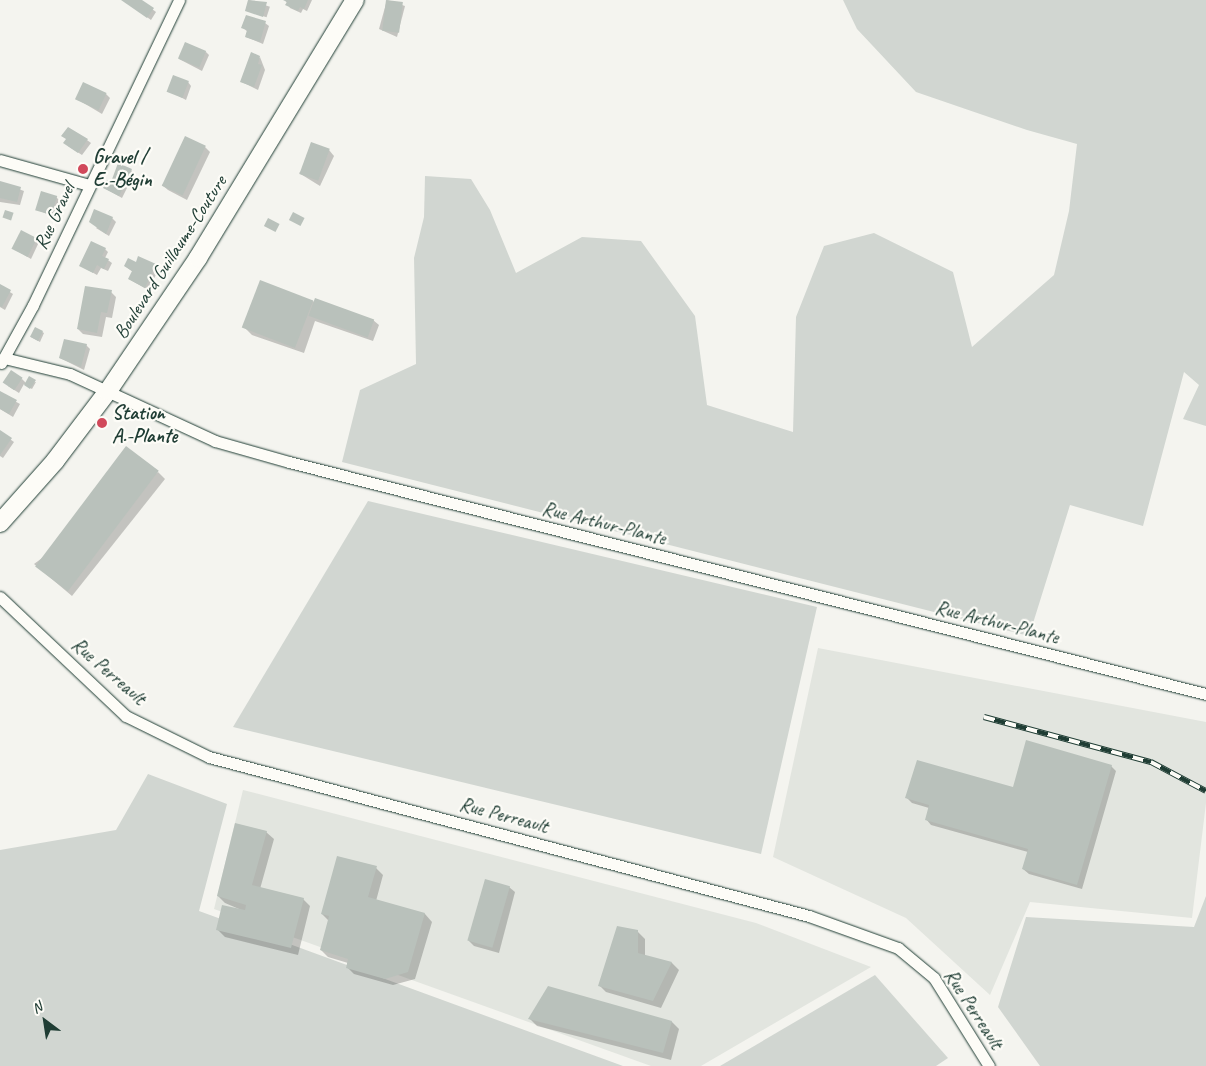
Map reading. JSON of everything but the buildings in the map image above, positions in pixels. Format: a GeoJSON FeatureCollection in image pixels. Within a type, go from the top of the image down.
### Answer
{"type":"FeatureCollection","features":[{"type":"Feature","properties":{"kind":"main road","name":"Boulevard Guillaume-Couture"},"geometry":{"type":"LineString","coordinates":[[0,523],[55,461],[108,391],[198,258],[355,0]]}},
{"type":"Feature","properties":{"kind":"street","name":"Rue Gravel"},"geometry":{"type":"LineString","coordinates":[[2,361],[33,305],[179,0]]}},
{"type":"Feature","properties":{"kind":"street"},"geometry":{"type":"LineString","coordinates":[[0,160],[89,185]]}},
{"type":"Feature","properties":{"kind":"street","name":"Rue Arthur-Plante"},"geometry":{"type":"LineString","coordinates":[[2,361],[70,374],[215,441],[289,462],[1206,694]]}},
{"type":"Feature","properties":{"kind":"street","name":"Rue Perreault"},"geometry":{"type":"LineString","coordinates":[[0,597],[126,716],[209,756],[809,916],[898,948],[934,978],[989,1066]]}},
{"type":"Feature","properties":{"kind":"shaded area"},"geometry":{"type":"Polygon","coordinates":[[[843,0],[1206,0],[1206,426],[1183,419],[1199,385],[1184,372],[1143,526],[1070,505],[1029,636],[342,462],[360,390],[416,364],[414,258],[424,217],[425,176],[471,179],[490,210],[516,273],[582,237],[641,241],[695,316],[707,405],[793,432],[796,317],[824,246],[874,233],[953,272],[972,347],[1054,275],[1069,211],[1077,144],[1027,130],[916,92],[857,29],[843,0]]]}},
{"type":"Feature","properties":{"kind":"shaded area"},"geometry":{"type":"Polygon","coordinates":[[[368,501],[817,607],[761,854],[233,727],[368,501]]]}},
{"type":"Feature","properties":{"kind":"shaded area"},"geometry":{"type":"Polygon","coordinates":[[[818,648],[1206,722],[1206,803],[1192,918],[1030,902],[990,995],[906,918],[773,857],[818,648]]]}},
{"type":"Feature","properties":{"kind":"shaded area"},"geometry":{"type":"Polygon","coordinates":[[[148,774],[227,804],[199,911],[623,1066],[0,1066],[0,850],[116,830],[148,774]]]}},
{"type":"Feature","properties":{"kind":"shaded area"},"geometry":{"type":"Polygon","coordinates":[[[243,790],[756,923],[871,967],[701,1066],[651,1066],[214,909],[243,790]]]}},
{"type":"Feature","properties":{"kind":"shaded area"},"geometry":{"type":"Polygon","coordinates":[[[1206,896],[1206,1066],[1040,1066],[998,1007],[1026,917],[1194,927],[1206,896]]]}},
{"type":"Feature","properties":{"kind":"shaded area"},"geometry":{"type":"Polygon","coordinates":[[[875,975],[948,1058],[936,1066],[720,1066],[875,975]]]}},
{"type":"Feature","properties":{"kind":"railway"},"geometry":{"type":"LineString","coordinates":[[984,717],[1151,762],[1206,791]]}},
{"type":"Feature","properties":{"kind":"place","name":"Gravel / E.-Bégin"},"geometry":{"type":"Point","coordinates":[83,169]}},
{"type":"Feature","properties":{"kind":"place","name":"Station A.-Plante"},"geometry":{"type":"Point","coordinates":[102,423]}}]}
